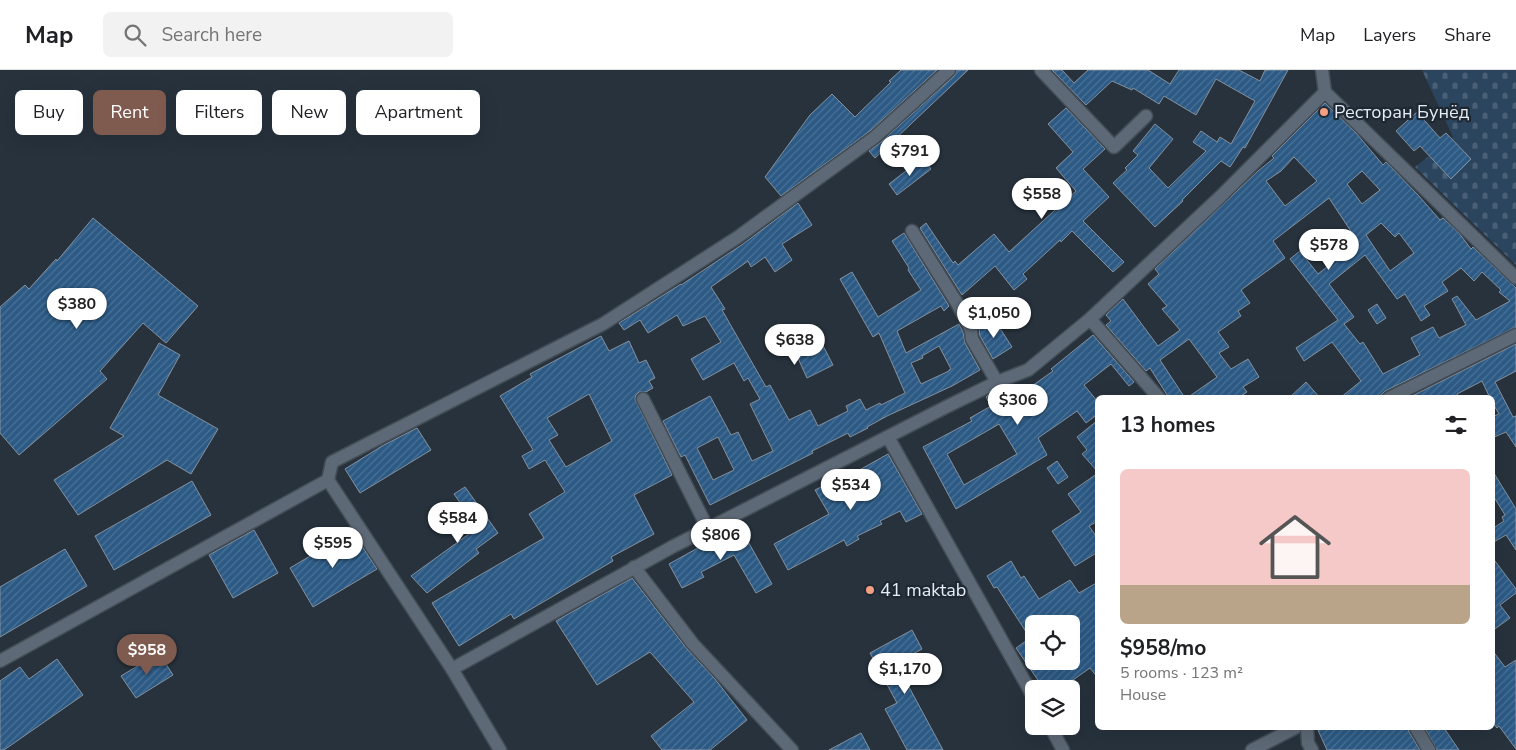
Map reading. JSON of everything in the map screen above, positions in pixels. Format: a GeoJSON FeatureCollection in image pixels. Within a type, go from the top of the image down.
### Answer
{"type":"FeatureCollection","features":[{"type":"Feature","properties":{"kind":"street"},"geometry":{"type":"LineString","coordinates":[[500,750],[452,668],[328,480],[332,462],[603,324],[738,237],[875,137],[949,70]]}},
{"type":"Feature","properties":{"kind":"street"},"geometry":{"type":"LineString","coordinates":[[1041,70],[1114,147],[1146,116]]}},
{"type":"Feature","properties":{"kind":"street"},"geometry":{"type":"LineString","coordinates":[[1322,70],[1325,92],[1516,278]]}},
{"type":"Feature","properties":{"kind":"street"},"geometry":{"type":"LineString","coordinates":[[452,668],[634,567],[997,382],[1028,370],[1090,319],[1220,197],[1325,92]]}},
{"type":"Feature","properties":{"kind":"street"},"geometry":{"type":"LineString","coordinates":[[912,231],[957,303],[971,330],[972,339],[997,382]]}},
{"type":"Feature","properties":{"kind":"street"},"geometry":{"type":"LineString","coordinates":[[1090,319],[1156,395]]}},
{"type":"Feature","properties":{"kind":"street"},"geometry":{"type":"LineString","coordinates":[[1395,395],[1516,335]]}},
{"type":"Feature","properties":{"kind":"street"},"geometry":{"type":"LineString","coordinates":[[643,399],[708,529]]}},
{"type":"Feature","properties":{"kind":"street"},"geometry":{"type":"LineString","coordinates":[[888,437],[1025,682]]}},
{"type":"Feature","properties":{"kind":"street"},"geometry":{"type":"LineString","coordinates":[[0,661],[328,480]]}},
{"type":"Feature","properties":{"kind":"street"},"geometry":{"type":"LineString","coordinates":[[634,567],[693,644],[792,750]]}},
{"type":"Feature","properties":{"kind":"street"},"geometry":{"type":"LineString","coordinates":[[1252,750],[1291,730]]}},
{"type":"Feature","properties":{"kind":"street"},"geometry":{"type":"LineString","coordinates":[[1307,730],[1308,743],[1312,750]]}},
{"type":"Feature","properties":{"kind":"street"},"geometry":{"type":"LineString","coordinates":[[1417,730],[1429,750]]}},
{"type":"Feature","properties":{"kind":"street"},"geometry":{"type":"LineString","coordinates":[[1055,735],[1063,750]]}},
{"type":"Feature","properties":{"kind":"green space"},"geometry":{"type":"Polygon","coordinates":[[[1422,70],[1516,70],[1516,265],[1415,167],[1453,137],[1422,70]]]}},
{"type":"Feature","properties":{"kind":"building"},"geometry":{"type":"Polygon","coordinates":[[[901,70],[937,70],[870,131],[781,196],[765,177],[810,115],[832,94],[855,117],[901,70]]]}},
{"type":"Feature","properties":{"kind":"building"},"geometry":{"type":"Polygon","coordinates":[[[957,70],[968,70],[875,158],[869,151],[954,76],[957,70]]]}},
{"type":"Feature","properties":{"kind":"building"},"geometry":{"type":"Polygon","coordinates":[[[1052,70],[1062,70],[1074,83],[1088,70],[1148,70],[1170,84],[1179,70],[1239,70],[1260,81],[1265,70],[1288,70],[1245,148],[1243,147],[1230,167],[1221,161],[1155,227],[1113,183],[1127,170],[1125,168],[1138,155],[1133,151],[1155,124],[1173,139],[1149,168],[1168,188],[1206,151],[1193,142],[1201,131],[1217,142],[1220,137],[1231,144],[1255,101],[1216,79],[1196,115],[1164,96],[1159,104],[1133,88],[1132,90],[1112,81],[1086,105],[1052,70]]]}},
{"type":"Feature","properties":{"kind":"building"},"geometry":{"type":"Polygon","coordinates":[[[1325,103],[1356,133],[1383,165],[1386,162],[1440,220],[1443,218],[1459,233],[1471,249],[1473,247],[1516,288],[1516,327],[1385,391],[1382,395],[1344,395],[1361,381],[1332,342],[1304,361],[1296,348],[1338,320],[1290,259],[1300,251],[1318,274],[1358,242],[1329,198],[1273,241],[1285,258],[1241,290],[1250,303],[1238,311],[1241,316],[1218,332],[1229,347],[1219,353],[1231,369],[1248,359],[1259,377],[1243,387],[1247,392],[1242,395],[1191,395],[1217,377],[1189,339],[1160,360],[1183,395],[1167,395],[1150,368],[1146,371],[1106,325],[1111,321],[1106,315],[1123,299],[1158,346],[1180,330],[1162,309],[1167,306],[1148,284],[1159,274],[1155,269],[1274,158],[1272,156],[1325,103]],[[1294,157],[1281,171],[1266,181],[1285,206],[1317,181],[1294,157]],[[1362,171],[1347,184],[1362,204],[1380,190],[1362,171]],[[1381,223],[1366,235],[1390,271],[1414,253],[1399,233],[1395,237],[1381,223]],[[1365,255],[1329,284],[1354,317],[1344,324],[1360,344],[1363,342],[1383,374],[1420,355],[1411,338],[1433,327],[1439,338],[1466,325],[1452,299],[1457,296],[1476,320],[1510,301],[1499,292],[1501,290],[1482,272],[1474,281],[1461,268],[1442,282],[1448,291],[1424,306],[1430,315],[1421,321],[1405,294],[1397,299],[1365,255]]]}},
{"type":"Feature","properties":{"kind":"building"},"geometry":{"type":"Polygon","coordinates":[[[1066,108],[1105,149],[1083,169],[1109,197],[1083,221],[1124,262],[1113,272],[1072,231],[1023,274],[1027,279],[1014,290],[995,266],[962,295],[920,228],[926,223],[953,263],[955,261],[958,265],[994,234],[1009,252],[1076,191],[1056,168],[1073,152],[1048,124],[1066,108]]]}},
{"type":"Feature","properties":{"kind":"building"},"geometry":{"type":"Polygon","coordinates":[[[1417,112],[1440,138],[1446,133],[1471,159],[1451,179],[1420,146],[1414,151],[1396,131],[1417,112]]]}},
{"type":"Feature","properties":{"kind":"building"},"geometry":{"type":"Polygon","coordinates":[[[923,158],[931,169],[897,195],[889,184],[923,158]]]}},
{"type":"Feature","properties":{"kind":"building"},"geometry":{"type":"Polygon","coordinates":[[[798,203],[812,225],[782,244],[792,260],[775,272],[765,257],[751,267],[748,261],[711,287],[725,309],[722,310],[766,387],[770,385],[789,420],[810,410],[818,426],[848,411],[846,406],[860,399],[866,410],[905,393],[879,333],[873,337],[840,279],[852,272],[878,317],[921,290],[892,241],[904,233],[949,306],[944,311],[941,306],[897,331],[906,353],[959,324],[965,343],[980,370],[952,386],[887,416],[850,437],[848,433],[812,451],[813,453],[710,505],[685,455],[681,457],[663,421],[710,396],[731,435],[738,432],[752,461],[773,451],[750,404],[760,399],[748,378],[744,381],[734,363],[703,380],[691,359],[721,342],[705,316],[683,326],[677,315],[648,333],[640,320],[624,330],[619,323],[743,244],[798,203]],[[939,346],[922,356],[923,358],[911,363],[921,384],[951,369],[939,346]],[[718,437],[697,448],[713,480],[734,470],[718,437]]]}},
{"type":"Feature","properties":{"kind":"building"},"geometry":{"type":"Polygon","coordinates":[[[93,218],[198,306],[166,343],[143,323],[100,371],[107,379],[19,455],[0,433],[0,307],[25,285],[29,289],[56,259],[57,261],[93,218]]]}},
{"type":"Feature","properties":{"kind":"building"},"geometry":{"type":"Polygon","coordinates":[[[1377,304],[1386,318],[1377,324],[1368,310],[1377,304]]]}},
{"type":"Feature","properties":{"kind":"building"},"geometry":{"type":"Polygon","coordinates":[[[994,319],[1012,347],[993,359],[980,336],[979,329],[994,319]]]}},
{"type":"Feature","properties":{"kind":"building"},"geometry":{"type":"Polygon","coordinates":[[[817,334],[833,365],[807,378],[797,356],[809,350],[804,340],[817,334]]]}},
{"type":"Feature","properties":{"kind":"building"},"geometry":{"type":"Polygon","coordinates":[[[1093,335],[1134,382],[1129,386],[1111,364],[1084,385],[1095,398],[1095,416],[1086,423],[1077,411],[1038,438],[1047,455],[956,509],[923,447],[972,421],[970,418],[991,406],[987,396],[1002,389],[1006,395],[1014,390],[1018,396],[1053,371],[1051,369],[1093,335]],[[999,424],[947,454],[964,485],[1017,454],[999,424]]]}},
{"type":"Feature","properties":{"kind":"building"},"geometry":{"type":"Polygon","coordinates":[[[601,336],[609,351],[629,341],[639,363],[646,360],[655,378],[649,381],[653,388],[646,392],[639,392],[635,399],[672,475],[634,495],[654,534],[611,557],[613,561],[514,619],[511,614],[459,646],[432,603],[544,538],[529,514],[565,492],[545,460],[529,469],[522,456],[533,450],[500,396],[532,377],[530,374],[601,336]],[[589,394],[547,418],[558,435],[549,440],[566,467],[612,441],[589,394]]]}},
{"type":"Feature","properties":{"kind":"building"},"geometry":{"type":"Polygon","coordinates":[[[159,343],[180,355],[158,395],[218,429],[191,474],[167,460],[78,515],[54,480],[124,436],[110,428],[159,343]]]}},
{"type":"Feature","properties":{"kind":"building"},"geometry":{"type":"Polygon","coordinates":[[[1516,344],[1516,371],[1495,382],[1513,417],[1516,416],[1516,447],[1506,432],[1495,437],[1495,416],[1499,414],[1495,407],[1495,395],[1489,395],[1482,381],[1458,395],[1414,395],[1516,344]]]}},
{"type":"Feature","properties":{"kind":"building"},"geometry":{"type":"Polygon","coordinates":[[[1306,382],[1317,395],[1292,395],[1306,382]]]}},
{"type":"Feature","properties":{"kind":"building"},"geometry":{"type":"Polygon","coordinates":[[[1095,422],[1095,469],[1082,454],[1087,450],[1077,437],[1095,422]]]}},
{"type":"Feature","properties":{"kind":"building"},"geometry":{"type":"Polygon","coordinates":[[[417,428],[431,450],[360,493],[345,469],[382,446],[417,428]]]}},
{"type":"Feature","properties":{"kind":"building"},"geometry":{"type":"Polygon","coordinates":[[[888,454],[922,514],[906,522],[900,511],[880,521],[882,524],[857,536],[859,539],[847,546],[844,540],[788,570],[774,544],[829,514],[815,490],[827,484],[829,487],[888,454]]]}},
{"type":"Feature","properties":{"kind":"building"},"geometry":{"type":"Polygon","coordinates":[[[1057,461],[1068,477],[1058,484],[1047,468],[1057,461]]]}},
{"type":"Feature","properties":{"kind":"building"},"geometry":{"type":"Polygon","coordinates":[[[1095,475],[1095,523],[1089,526],[1095,535],[1095,554],[1075,566],[1052,531],[1081,512],[1068,494],[1095,475]]]}},
{"type":"Feature","properties":{"kind":"building"},"geometry":{"type":"Polygon","coordinates":[[[1495,475],[1516,509],[1516,550],[1506,535],[1495,541],[1495,527],[1504,521],[1502,517],[1505,515],[1495,499],[1495,475]]]}},
{"type":"Feature","properties":{"kind":"building"},"geometry":{"type":"Polygon","coordinates":[[[192,481],[211,515],[114,570],[95,536],[192,481]]]}},
{"type":"Feature","properties":{"kind":"building"},"geometry":{"type":"Polygon","coordinates":[[[465,487],[498,533],[476,549],[479,553],[427,593],[411,576],[469,534],[454,513],[463,507],[454,494],[465,487]]]}},
{"type":"Feature","properties":{"kind":"building"},"geometry":{"type":"Polygon","coordinates":[[[732,529],[739,542],[746,538],[772,584],[756,593],[734,555],[701,572],[704,577],[682,588],[669,564],[732,529]]]}},
{"type":"Feature","properties":{"kind":"building"},"geometry":{"type":"Polygon","coordinates":[[[254,530],[278,573],[233,598],[209,555],[254,530]]]}},
{"type":"Feature","properties":{"kind":"building"},"geometry":{"type":"Polygon","coordinates":[[[352,531],[377,569],[313,607],[290,568],[352,531]]]}},
{"type":"Feature","properties":{"kind":"building"},"geometry":{"type":"Polygon","coordinates":[[[65,549],[87,586],[0,637],[0,587],[65,549]]]}},
{"type":"Feature","properties":{"kind":"building"},"geometry":{"type":"Polygon","coordinates":[[[1011,561],[1021,578],[1024,576],[1039,599],[1070,580],[1079,593],[1095,584],[1095,674],[1090,668],[1073,680],[1038,680],[1031,670],[1080,670],[1080,615],[1025,615],[1025,630],[997,587],[994,588],[987,576],[1011,561]]]}},
{"type":"Feature","properties":{"kind":"building"},"geometry":{"type":"Polygon","coordinates":[[[1495,561],[1516,589],[1516,593],[1500,605],[1510,618],[1495,629],[1495,561]]]}},
{"type":"Feature","properties":{"kind":"building"},"geometry":{"type":"Polygon","coordinates":[[[632,578],[687,649],[715,679],[747,720],[710,750],[662,750],[651,736],[694,702],[650,652],[597,685],[556,621],[632,578]]]}},
{"type":"Feature","properties":{"kind":"building"},"geometry":{"type":"Polygon","coordinates":[[[912,630],[922,649],[896,663],[943,750],[907,750],[885,709],[897,703],[870,653],[912,630]]]}},
{"type":"Feature","properties":{"kind":"building"},"geometry":{"type":"Polygon","coordinates":[[[1025,642],[1025,661],[1016,648],[1025,642]]]}},
{"type":"Feature","properties":{"kind":"building"},"geometry":{"type":"Polygon","coordinates":[[[159,653],[173,675],[136,698],[121,676],[159,653]]]}},
{"type":"Feature","properties":{"kind":"building"},"geometry":{"type":"Polygon","coordinates":[[[1495,654],[1505,667],[1516,660],[1516,749],[1499,726],[1497,728],[1495,726],[1495,654]]]}},
{"type":"Feature","properties":{"kind":"building"},"geometry":{"type":"Polygon","coordinates":[[[57,659],[83,695],[4,750],[0,750],[0,681],[20,667],[29,679],[57,659]]]}},
{"type":"Feature","properties":{"kind":"building"},"geometry":{"type":"Polygon","coordinates":[[[1318,730],[1408,730],[1420,750],[1327,750],[1318,730]]]}},
{"type":"Feature","properties":{"kind":"building"},"geometry":{"type":"Polygon","coordinates":[[[1426,730],[1445,730],[1459,750],[1437,750],[1426,730]]]}},
{"type":"Feature","properties":{"kind":"building"},"geometry":{"type":"Polygon","coordinates":[[[861,733],[870,750],[829,750],[861,733]]]}},
{"type":"Feature","properties":{"kind":"place","name":"Ресторан Бунёд"},"geometry":{"type":"Point","coordinates":[1324,112]}},
{"type":"Feature","properties":{"kind":"place","name":"41 maktab"},"geometry":{"type":"Point","coordinates":[870,590]}}]}
